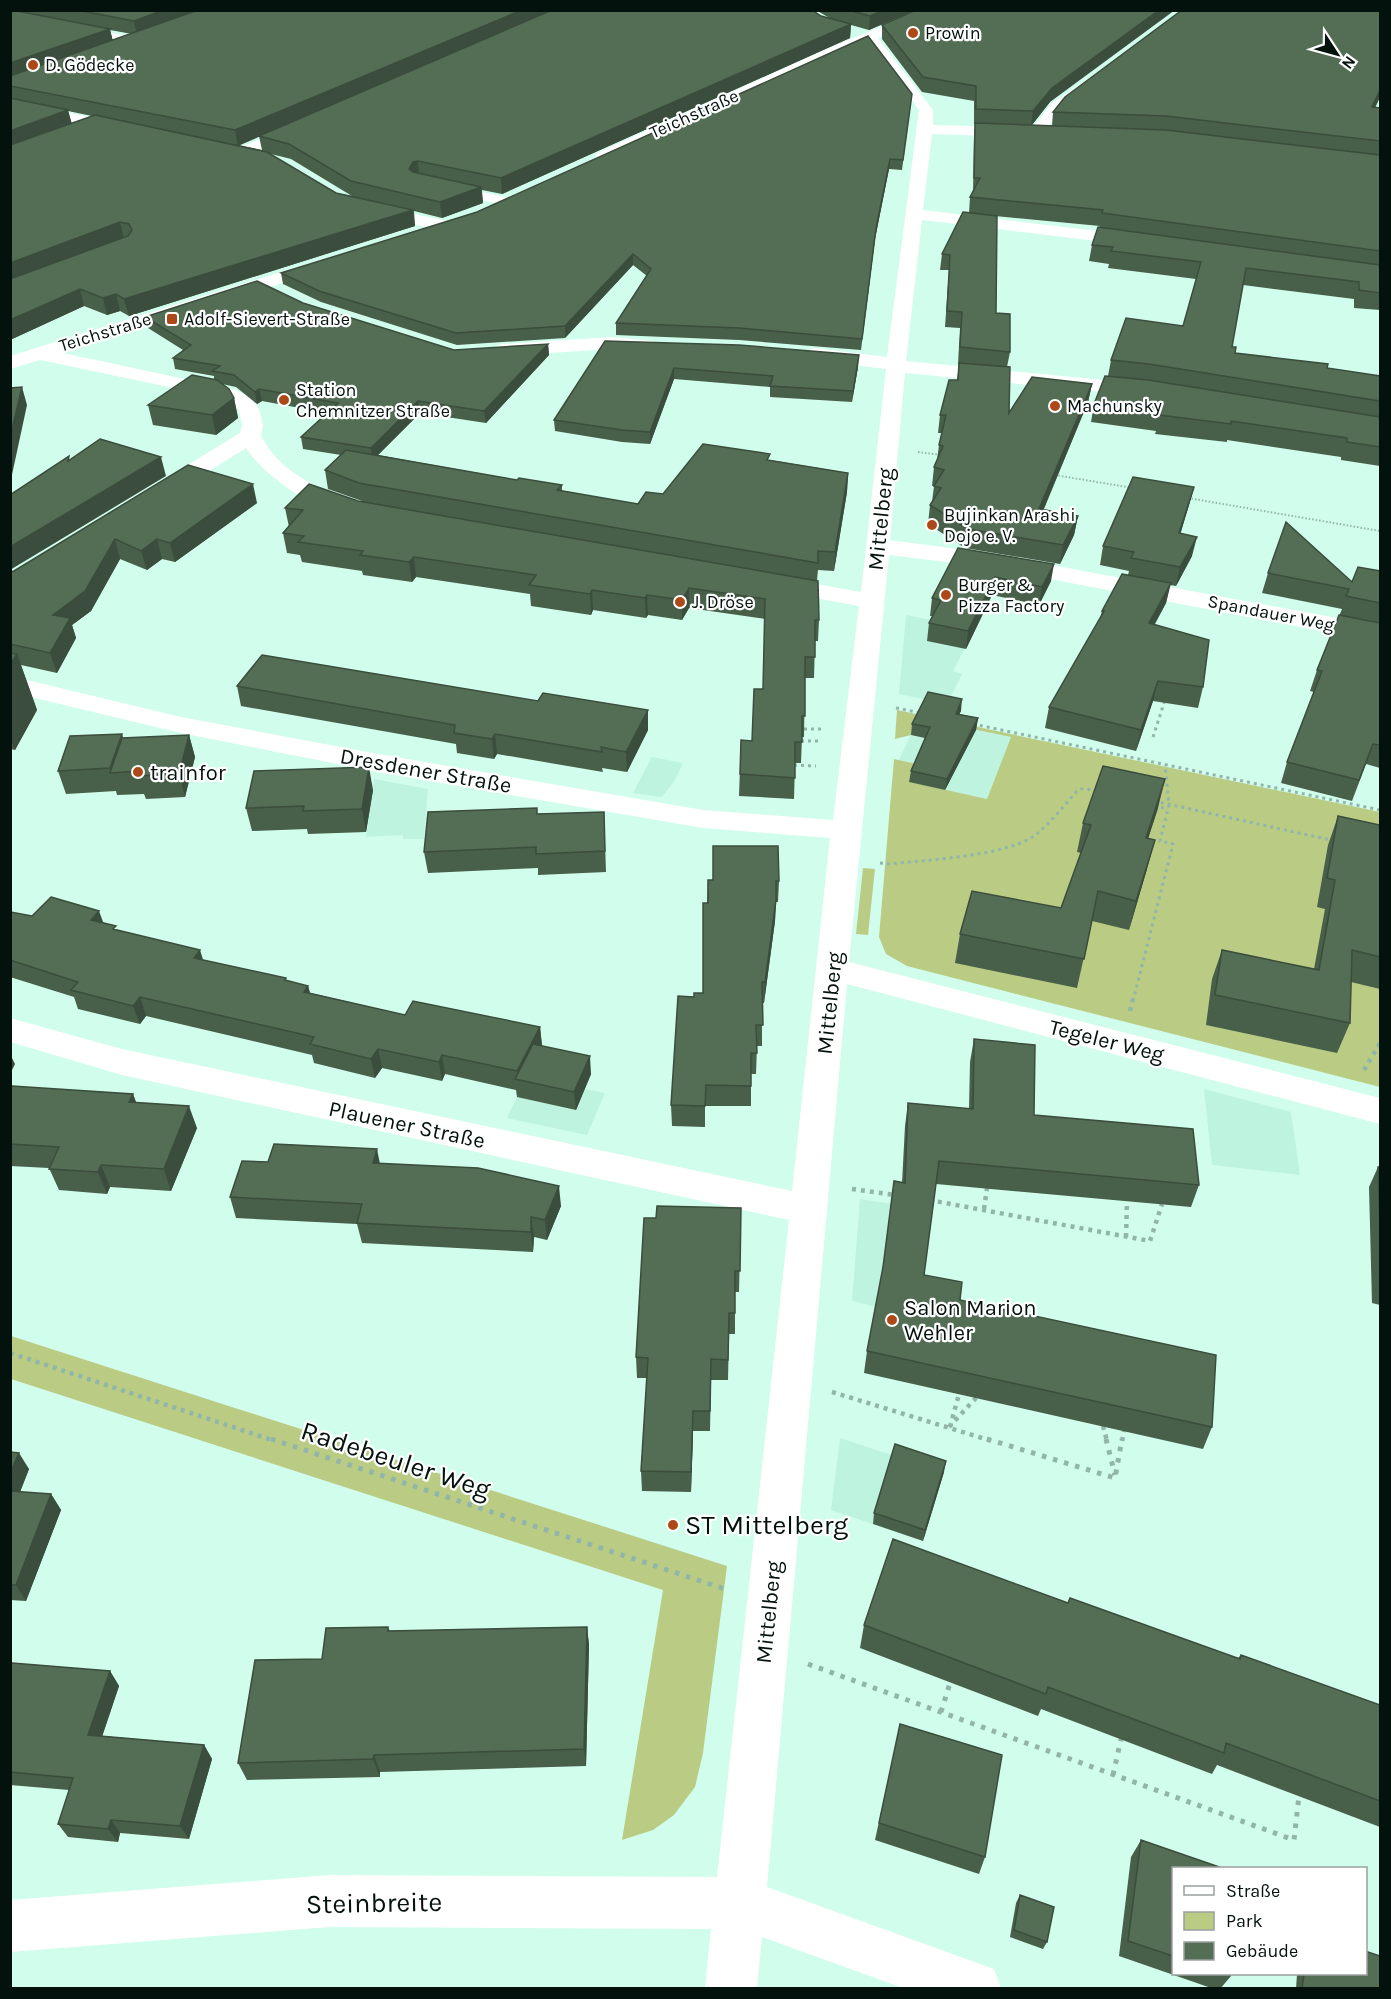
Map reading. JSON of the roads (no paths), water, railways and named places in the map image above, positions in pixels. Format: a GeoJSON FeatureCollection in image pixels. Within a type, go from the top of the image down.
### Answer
{"type":"FeatureCollection","features":[{"type":"Feature","properties":{"kind":"street","name":"Teichstraße"},"geometry":{"type":"LineString","coordinates":[[585,164],[870,36],[934,10]]}},
{"type":"Feature","properties":{"kind":"street"},"geometry":{"type":"LineString","coordinates":[[10,17],[143,40],[106,53]]}},
{"type":"Feature","properties":{"kind":"street"},"geometry":{"type":"LineString","coordinates":[[843,30],[870,36]]}},
{"type":"Feature","properties":{"kind":"street","name":"Mittelberg"},"geometry":{"type":"LineString","coordinates":[[730,1989],[770,1604],[808,1196],[896,365],[926,110],[870,36]]}},
{"type":"Feature","properties":{"kind":"street"},"geometry":{"type":"LineString","coordinates":[[1035,133],[1056,107],[1110,68]]}},
{"type":"Feature","properties":{"kind":"street"},"geometry":{"type":"LineString","coordinates":[[10,105],[141,132]]}},
{"type":"Feature","properties":{"kind":"street"},"geometry":{"type":"LineString","coordinates":[[267,159],[235,152],[315,121]]}},
{"type":"Feature","properties":{"kind":"street"},"geometry":{"type":"LineString","coordinates":[[75,131],[98,123]]}},
{"type":"Feature","properties":{"kind":"street"},"geometry":{"type":"LineString","coordinates":[[923,129],[1059,134]]}},
{"type":"Feature","properties":{"kind":"street"},"geometry":{"type":"LineString","coordinates":[[479,213],[525,192]]}},
{"type":"Feature","properties":{"kind":"street"},"geometry":{"type":"LineString","coordinates":[[352,205],[446,226]]}},
{"type":"Feature","properties":{"kind":"street"},"geometry":{"type":"LineString","coordinates":[[914,214],[1155,243]]}},
{"type":"Feature","properties":{"kind":"street"},"geometry":{"type":"LineString","coordinates":[[412,236],[462,220]]}},
{"type":"Feature","properties":{"kind":"street","name":"Teichstraße"},"geometry":{"type":"LineString","coordinates":[[10,363],[334,260]]}},
{"type":"Feature","properties":{"kind":"street"},"geometry":{"type":"LineString","coordinates":[[259,284],[281,293]]}},
{"type":"Feature","properties":{"kind":"street"},"geometry":{"type":"LineString","coordinates":[[480,352],[612,344],[669,345]]}},
{"type":"Feature","properties":{"kind":"street"},"geometry":{"type":"LineString","coordinates":[[10,353],[39,353],[228,393],[240,399],[251,412],[254,426],[250,436],[140,504]]}},
{"type":"Feature","properties":{"kind":"street"},"geometry":{"type":"LineString","coordinates":[[796,353],[866,359],[921,370],[1037,378],[1168,394]]}},
{"type":"Feature","properties":{"kind":"street"},"geometry":{"type":"LineString","coordinates":[[250,436],[256,451],[271,467],[300,486],[337,503],[370,513]]}},
{"type":"Feature","properties":{"kind":"street","name":"Spandauer Weg"},"geometry":{"type":"LineString","coordinates":[[878,546],[987,560],[1380,634]]}},
{"type":"Feature","properties":{"kind":"street"},"geometry":{"type":"LineString","coordinates":[[755,580],[871,601]]}},
{"type":"Feature","properties":{"kind":"street","name":"Dresdener Straße"},"geometry":{"type":"LineString","coordinates":[[10,684],[181,725],[390,765],[845,845]]}},
{"type":"Feature","properties":{"kind":"street","name":"Tegeler Weg"},"geometry":{"type":"LineString","coordinates":[[833,969],[1380,1111]]}},
{"type":"Feature","properties":{"kind":"street","name":"Plauener Straße"},"geometry":{"type":"LineString","coordinates":[[10,1030],[122,1062],[808,1196]]}},
{"type":"Feature","properties":{"kind":"street","name":"Steinbreite"},"geometry":{"type":"LineString","coordinates":[[10,1926],[329,1901],[738,1903],[975,1989]]}},
{"type":"Feature","properties":{"kind":"lane"},"geometry":{"type":"LineString","coordinates":[[430,185],[505,201]]}},
{"type":"Feature","properties":{"kind":"place","name":"Prowin"},"geometry":{"type":"Point","coordinates":[913,33]}},
{"type":"Feature","properties":{"kind":"place","name":"D. Gödecke"},"geometry":{"type":"Point","coordinates":[33,65]}},
{"type":"Feature","properties":{"kind":"place","name":"Adolf-Sievert-Straße"},"geometry":{"type":"Point","coordinates":[172,319]}},
{"type":"Feature","properties":{"kind":"place","name":"Station Chemnitzer Straße"},"geometry":{"type":"Point","coordinates":[284,400]}},
{"type":"Feature","properties":{"kind":"place","name":"Machunsky"},"geometry":{"type":"Point","coordinates":[1055,406]}},
{"type":"Feature","properties":{"kind":"place","name":"Bujinkan Arashi Dojo e. V."},"geometry":{"type":"Point","coordinates":[932,525]}},
{"type":"Feature","properties":{"kind":"place","name":"Burger & Pizza Factory"},"geometry":{"type":"Point","coordinates":[946,595]}},
{"type":"Feature","properties":{"kind":"place","name":"J. Dröse"},"geometry":{"type":"Point","coordinates":[680,602]}},
{"type":"Feature","properties":{"kind":"place","name":"trainfor"},"geometry":{"type":"Point","coordinates":[138,772]}},
{"type":"Feature","properties":{"kind":"place","name":"Salon Marion Wehler"},"geometry":{"type":"Point","coordinates":[892,1320]}},
{"type":"Feature","properties":{"kind":"place","name":"ST Mittelberg"},"geometry":{"type":"Point","coordinates":[673,1525]}}]}
